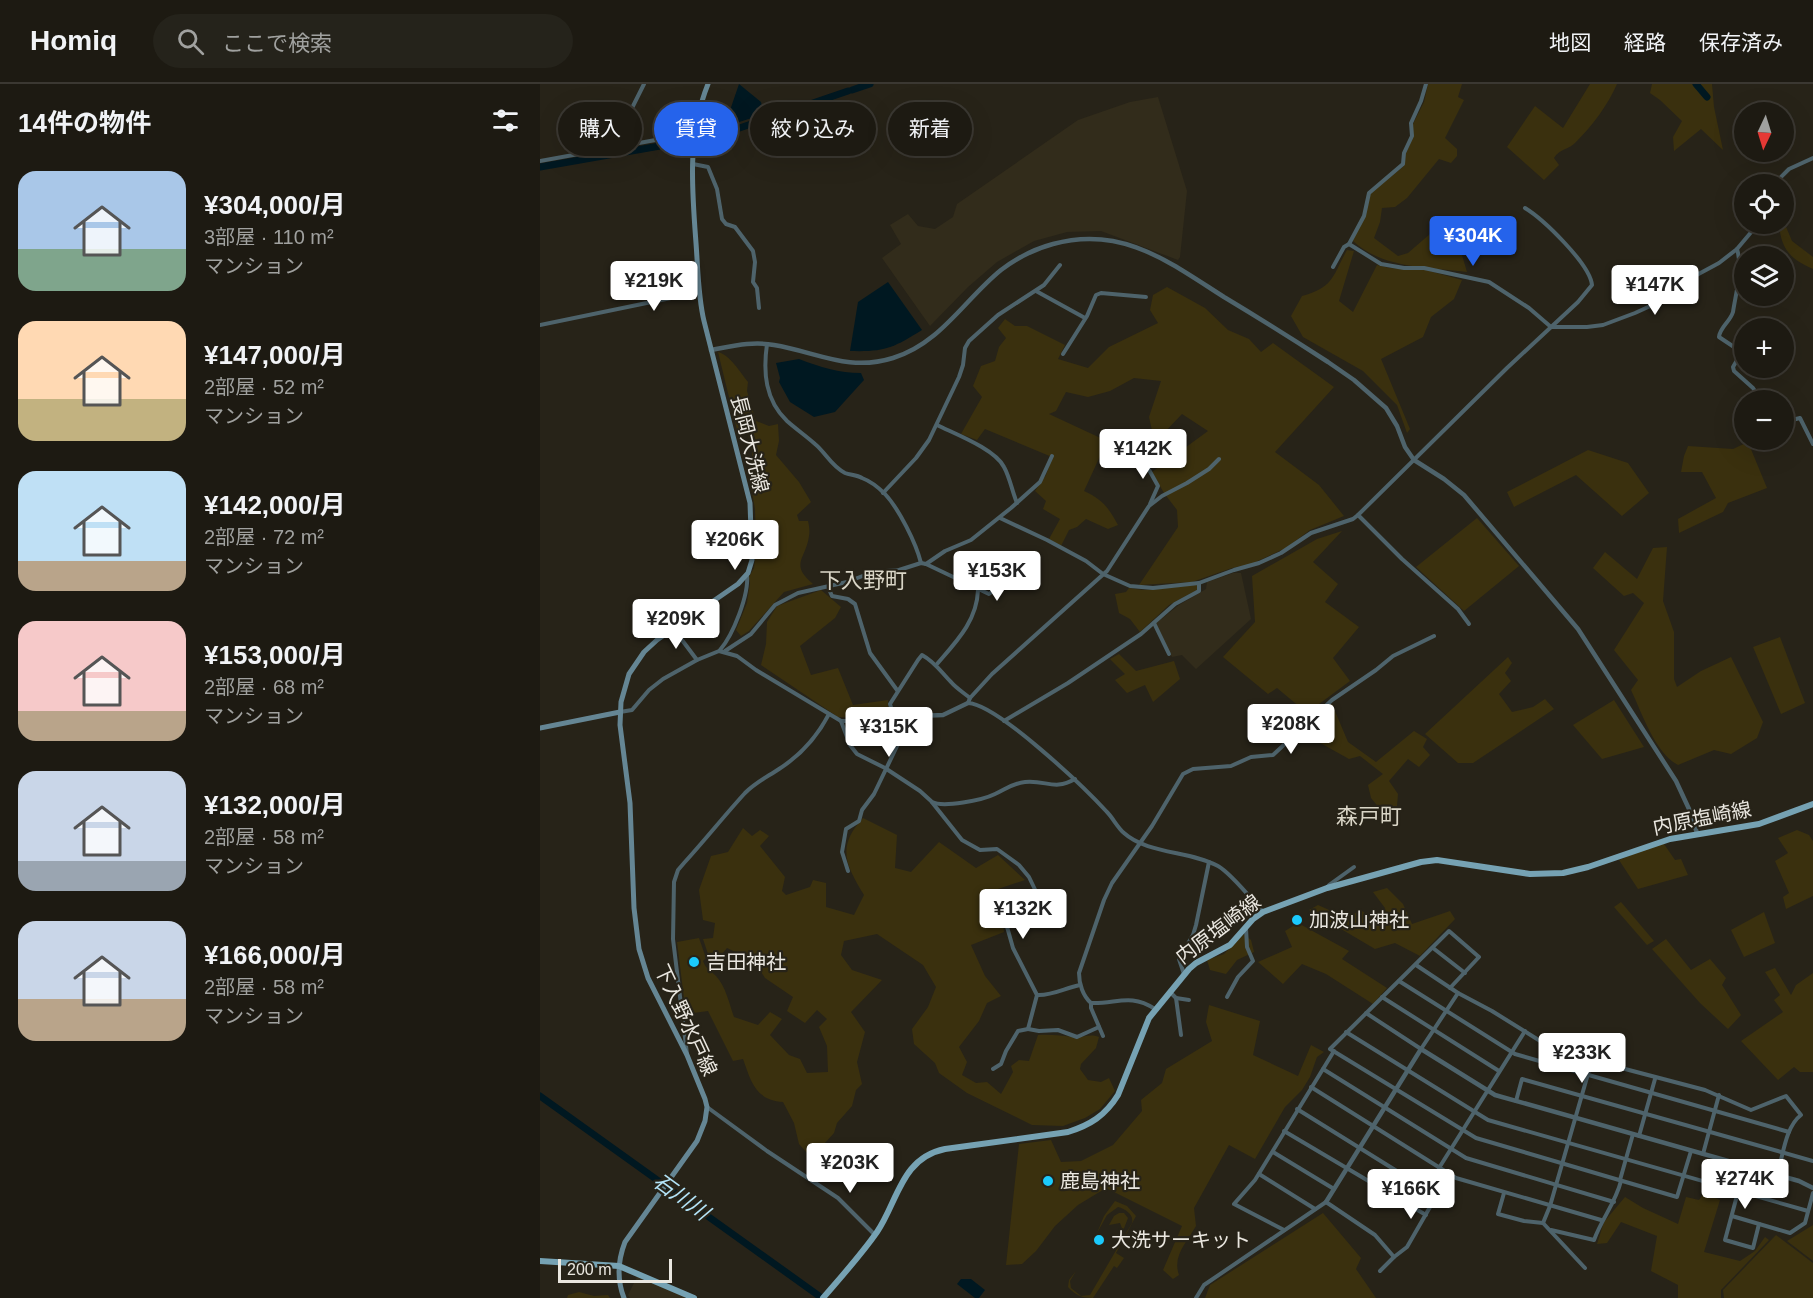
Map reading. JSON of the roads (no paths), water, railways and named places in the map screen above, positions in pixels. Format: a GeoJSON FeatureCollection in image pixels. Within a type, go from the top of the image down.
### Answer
{"type":"FeatureCollection","features":[{"type":"Feature","properties":{"kind":"main road","name":"長岡大洗線"},"geometry":{"type":"LineString","coordinates":[[703,102],[708,84]]}},
{"type":"Feature","properties":{"kind":"main road","name":"長岡大洗線"},"geometry":{"type":"LineString","coordinates":[[692,156],[702,312],[750,503],[752,555],[747,575]]}},
{"type":"Feature","properties":{"kind":"main road"},"geometry":{"type":"LineString","coordinates":[[540,728],[620,712],[622,692],[634,664],[648,647],[735,586],[747,575]]}},
{"type":"Feature","properties":{"kind":"main road","name":"下入野水戸線"},"geometry":{"type":"LineString","coordinates":[[620,712],[630,803],[634,908],[639,949],[648,978],[687,1055],[707,1107],[700,1136],[625,1242],[619,1266],[624,1298]]}},
{"type":"Feature","properties":{"kind":"main road","name":"内原塩崎線"},"geometry":{"type":"LineString","coordinates":[[824,1298],[875,1235],[909,1171],[919,1160],[945,1149],[1068,1132],[1086,1126],[1100,1117],[1118,1095],[1149,1018],[1155,1009],[1196,963],[1230,945],[1246,926],[1263,912],[1327,888],[1420,862],[1437,860],[1458,862],[1530,874],[1552,875],[1588,867],[1648,845],[1697,833],[1760,824],[1813,804]]}},
{"type":"Feature","properties":{"kind":"main road"},"geometry":{"type":"LineString","coordinates":[[540,1261],[619,1266],[694,1298]]}},
{"type":"Feature","properties":{"kind":"street"},"geometry":{"type":"LineString","coordinates":[[635,102],[644,84]]}},
{"type":"Feature","properties":{"kind":"street"},"geometry":{"type":"LineString","coordinates":[[1333,267],[1364,216],[1368,193],[1403,164],[1404,153],[1412,136],[1411,123],[1426,84]]}},
{"type":"Feature","properties":{"kind":"street"},"geometry":{"type":"LineString","coordinates":[[540,161],[654,141]]}},
{"type":"Feature","properties":{"kind":"street"},"geometry":{"type":"LineString","coordinates":[[1785,174],[1813,158]]}},
{"type":"Feature","properties":{"kind":"street"},"geometry":{"type":"LineString","coordinates":[[692,164],[708,167],[717,189],[722,219],[726,224],[735,227],[753,251],[755,262],[753,282],[757,288],[759,308]]}},
{"type":"Feature","properties":{"kind":"street"},"geometry":{"type":"LineString","coordinates":[[1000,518],[1086,561],[1124,584],[1135,587],[1199,583],[1259,563],[1281,553],[1311,533],[1353,519],[1594,285],[1584,265],[1569,248],[1525,208]]}},
{"type":"Feature","properties":{"kind":"street"},"geometry":{"type":"LineString","coordinates":[[1740,246],[1750,234]]}},
{"type":"Feature","properties":{"kind":"street"},"geometry":{"type":"LineString","coordinates":[[711,350],[746,343],[767,344],[828,360],[877,363],[895,358],[931,339],[1000,271],[1029,252],[1072,240],[1112,240],[1136,246],[1169,262],[1354,380],[1386,408],[1414,460],[1464,495],[1578,628],[1676,781],[1692,815],[1697,833]]}},
{"type":"Feature","properties":{"kind":"street"},"geometry":{"type":"LineString","coordinates":[[1349,244],[1373,260],[1387,266],[1424,268],[1489,282],[1529,308],[1551,327],[1587,327],[1615,321],[1635,313],[1659,302],[1680,284],[1709,270],[1734,251]]}},
{"type":"Feature","properties":{"kind":"street"},"geometry":{"type":"LineString","coordinates":[[883,493],[916,458],[937,425],[963,366],[967,344],[998,315],[1048,282],[1060,265]]}},
{"type":"Feature","properties":{"kind":"street"},"geometry":{"type":"LineString","coordinates":[[1036,291],[1085,318]]}},
{"type":"Feature","properties":{"kind":"street"},"geometry":{"type":"LineString","coordinates":[[540,325],[700,292]]}},
{"type":"Feature","properties":{"kind":"street"},"geometry":{"type":"LineString","coordinates":[[1063,354],[1085,318],[1093,297],[1098,293],[1146,297]]}},
{"type":"Feature","properties":{"kind":"street"},"geometry":{"type":"LineString","coordinates":[[1734,300],[1731,318],[1720,331],[1719,337],[1739,352],[1740,356],[1733,367],[1734,371],[1754,390]]}},
{"type":"Feature","properties":{"kind":"street"},"geometry":{"type":"LineString","coordinates":[[767,344],[764,364],[765,380],[782,415],[817,445],[825,457],[837,467],[845,473],[864,478],[883,493],[909,533],[923,564],[989,594],[1004,570],[1016,576]]}},
{"type":"Feature","properties":{"kind":"street"},"geometry":{"type":"LineString","coordinates":[[1794,420],[1800,418],[1813,444]]}},
{"type":"Feature","properties":{"kind":"street"},"geometry":{"type":"LineString","coordinates":[[937,425],[979,446],[1000,461],[1006,470],[1017,503]]}},
{"type":"Feature","properties":{"kind":"street"},"geometry":{"type":"LineString","coordinates":[[620,712],[632,710],[655,685],[697,660],[719,651],[725,651],[737,656],[840,721],[943,715],[969,701],[1003,664],[1070,607],[1107,571],[1149,506],[1158,486],[1148,468],[1132,454]]}},
{"type":"Feature","properties":{"kind":"street"},"geometry":{"type":"LineString","coordinates":[[725,651],[751,634],[770,611],[781,602],[808,590],[847,582],[873,572],[923,564],[971,540],[1000,518],[1040,482],[1052,456]]}},
{"type":"Feature","properties":{"kind":"street"},"geometry":{"type":"LineString","coordinates":[[1149,506],[1162,496],[1202,474],[1219,459]]}},
{"type":"Feature","properties":{"kind":"street"},"geometry":{"type":"LineString","coordinates":[[1358,515],[1402,559],[1458,609],[1469,624]]}},
{"type":"Feature","properties":{"kind":"street"},"geometry":{"type":"LineString","coordinates":[[719,651],[734,630],[747,583],[747,575]]}},
{"type":"Feature","properties":{"kind":"street"},"geometry":{"type":"LineString","coordinates":[[1004,721],[1068,682],[1154,623],[1175,604],[1199,591],[1199,583]]}},
{"type":"Feature","properties":{"kind":"street"},"geometry":{"type":"LineString","coordinates":[[828,586],[832,596],[848,599],[855,604],[870,653],[897,690]]}},
{"type":"Feature","properties":{"kind":"street"},"geometry":{"type":"LineString","coordinates":[[937,664],[969,625],[978,590]]}},
{"type":"Feature","properties":{"kind":"street"},"geometry":{"type":"LineString","coordinates":[[1154,623],[1168,654]]}},
{"type":"Feature","properties":{"kind":"street"},"geometry":{"type":"LineString","coordinates":[[675,627],[697,660]]}},
{"type":"Feature","properties":{"kind":"street"},"geometry":{"type":"LineString","coordinates":[[1103,1036],[1091,1003],[1080,985],[1081,968],[1104,900],[1112,884],[1187,771],[1231,766],[1251,757],[1273,755],[1332,700],[1393,656],[1434,636]]}},
{"type":"Feature","properties":{"kind":"street"},"geometry":{"type":"LineString","coordinates":[[848,871],[842,852],[846,829],[859,821],[862,810],[874,794],[899,742],[890,704],[922,655],[937,664],[969,701],[1004,721],[1075,779],[1084,791],[1109,813],[1122,832],[1141,843],[1209,862],[1223,869],[1263,912]]}},
{"type":"Feature","properties":{"kind":"street"},"geometry":{"type":"LineString","coordinates":[[687,1055],[673,939],[676,876],[684,863],[745,794],[760,779],[782,767],[804,749],[818,734],[829,714]]}},
{"type":"Feature","properties":{"kind":"street"},"geometry":{"type":"LineString","coordinates":[[840,721],[856,754],[885,768],[920,791],[931,801],[962,840],[980,850],[997,849],[1019,865],[1029,877],[1042,900],[1002,909],[1013,948],[1037,995],[1028,1029]]}},
{"type":"Feature","properties":{"kind":"street"},"geometry":{"type":"LineString","coordinates":[[931,801],[936,804],[959,803],[990,796],[1017,783],[1033,782],[1060,786],[1075,779]]}},
{"type":"Feature","properties":{"kind":"street"},"geometry":{"type":"LineString","coordinates":[[1184,974],[1179,958],[1193,935],[1209,862]]}},
{"type":"Feature","properties":{"kind":"street"},"geometry":{"type":"LineString","coordinates":[[1327,888],[1354,867]]}},
{"type":"Feature","properties":{"kind":"street"},"geometry":{"type":"LineString","coordinates":[[1227,998],[1238,977],[1253,961],[1247,947],[1246,926]]}},
{"type":"Feature","properties":{"kind":"street"},"geometry":{"type":"LineString","coordinates":[[1450,988],[1479,957],[1449,931],[1330,1049],[1481,1141],[1677,1197],[1691,1150]]}},
{"type":"Feature","properties":{"kind":"street"},"geometry":{"type":"LineString","coordinates":[[1433,948],[1465,972]]}},
{"type":"Feature","properties":{"kind":"street"},"geometry":{"type":"LineString","coordinates":[[1416,965],[1458,993],[1553,1049],[1719,1095],[1751,1110],[1786,1096],[1801,1115],[1789,1132],[1778,1175]]}},
{"type":"Feature","properties":{"kind":"street"},"geometry":{"type":"LineString","coordinates":[[1399,981],[1512,1052],[1789,1132]]}},
{"type":"Feature","properties":{"kind":"street"},"geometry":{"type":"LineString","coordinates":[[1037,995],[1050,995],[1065,988],[1080,985]]}},
{"type":"Feature","properties":{"kind":"street"},"geometry":{"type":"LineString","coordinates":[[1170,991],[1176,998],[1181,1035]]}},
{"type":"Feature","properties":{"kind":"street"},"geometry":{"type":"LineString","coordinates":[[1196,1298],[1204,1285],[1326,1202],[1421,1048],[1458,993]]}},
{"type":"Feature","properties":{"kind":"street"},"geometry":{"type":"LineString","coordinates":[[1382,997],[1500,1071]]}},
{"type":"Feature","properties":{"kind":"street"},"geometry":{"type":"LineString","coordinates":[[1176,998],[1189,1000]]}},
{"type":"Feature","properties":{"kind":"street"},"geometry":{"type":"LineString","coordinates":[[1091,1003],[1131,1000],[1145,1003],[1155,1009]]}},
{"type":"Feature","properties":{"kind":"street"},"geometry":{"type":"LineString","coordinates":[[1366,1013],[1487,1090],[1516,1101],[1800,1181],[1813,1188]]}},
{"type":"Feature","properties":{"kind":"street"},"geometry":{"type":"LineString","coordinates":[[993,1070],[1001,1064],[1018,1031],[1059,1030],[1077,1037],[1099,1027]]}},
{"type":"Feature","properties":{"kind":"street"},"geometry":{"type":"LineString","coordinates":[[1439,1168],[1525,1031]]}},
{"type":"Feature","properties":{"kind":"street"},"geometry":{"type":"LineString","coordinates":[[1346,1032],[1474,1113],[1493,1122],[1808,1211]]}},
{"type":"Feature","properties":{"kind":"street"},"geometry":{"type":"LineString","coordinates":[[1284,1230],[1234,1204],[1259,1174],[1334,1051]]}},
{"type":"Feature","properties":{"kind":"street"},"geometry":{"type":"LineString","coordinates":[[1543,1223],[1546,1221],[1551,1206],[1592,1060]]}},
{"type":"Feature","properties":{"kind":"street"},"geometry":{"type":"LineString","coordinates":[[1323,1069],[1450,1150],[1482,1164],[1614,1202]]}},
{"type":"Feature","properties":{"kind":"street"},"geometry":{"type":"LineString","coordinates":[[1640,1136],[1655,1078]]}},
{"type":"Feature","properties":{"kind":"street"},"geometry":{"type":"LineString","coordinates":[[1516,1101],[1522,1079],[1813,1161]]}},
{"type":"Feature","properties":{"kind":"street"},"geometry":{"type":"LineString","coordinates":[[1311,1087],[1449,1174],[1472,1184],[1601,1220]]}},
{"type":"Feature","properties":{"kind":"street"},"geometry":{"type":"LineString","coordinates":[[1703,1154],[1719,1095]]}},
{"type":"Feature","properties":{"kind":"street"},"geometry":{"type":"LineString","coordinates":[[707,1107],[767,1151],[838,1198],[875,1235]]}},
{"type":"Feature","properties":{"kind":"street"},"geometry":{"type":"LineString","coordinates":[[1298,1109],[1437,1196]]}},
{"type":"Feature","properties":{"kind":"street"},"geometry":{"type":"LineString","coordinates":[[1284,1131],[1426,1215]]}},
{"type":"Feature","properties":{"kind":"street"},"geometry":{"type":"LineString","coordinates":[[1550,1230],[1594,1240],[1601,1220],[1614,1202],[1633,1134]]}},
{"type":"Feature","properties":{"kind":"street"},"geometry":{"type":"LineString","coordinates":[[1273,1152],[1334,1189]]}},
{"type":"Feature","properties":{"kind":"street"},"geometry":{"type":"LineString","coordinates":[[1745,1166],[1725,1240],[1753,1248],[1759,1224]]}},
{"type":"Feature","properties":{"kind":"street"},"geometry":{"type":"LineString","coordinates":[[1259,1174],[1316,1209]]}},
{"type":"Feature","properties":{"kind":"street"},"geometry":{"type":"LineString","coordinates":[[1380,1270],[1407,1247],[1449,1174]]}},
{"type":"Feature","properties":{"kind":"street"},"geometry":{"type":"LineString","coordinates":[[1504,1193],[1498,1214],[1543,1223],[1585,1268]]}},
{"type":"Feature","properties":{"kind":"street"},"geometry":{"type":"LineString","coordinates":[[1732,1216],[1790,1233],[1804,1223],[1813,1193]]}},
{"type":"Feature","properties":{"kind":"street"},"geometry":{"type":"LineString","coordinates":[[1326,1202],[1375,1235],[1394,1257]]}},
{"type":"Feature","properties":{"kind":"water"},"geometry":{"type":"Polygon","coordinates":[[[739,84],[761,102],[750,102],[750,119],[738,122],[738,102],[733,102],[739,84]]]}},
{"type":"Feature","properties":{"kind":"water"},"geometry":{"type":"Polygon","coordinates":[[[888,282],[922,330],[888,348],[850,351],[858,302],[888,282]]]}},
{"type":"Feature","properties":{"kind":"water"},"geometry":{"type":"Polygon","coordinates":[[[799,359],[830,369],[861,373],[864,380],[835,412],[814,417],[790,402],[779,382],[776,363],[799,359]]]}},
{"type":"Feature","properties":{"kind":"water"},"geometry":{"type":"Polygon","coordinates":[[[961,1279],[971,1279],[985,1290],[979,1298],[975,1298],[957,1284],[961,1279]]]}},
{"type":"Feature","properties":{"kind":"waterway"},"geometry":{"type":"LineString","coordinates":[[852,90],[870,84]]}},
{"type":"Feature","properties":{"kind":"waterway"},"geometry":{"type":"LineString","coordinates":[[1696,84],[1707,97]]}},
{"type":"Feature","properties":{"kind":"waterway"},"geometry":{"type":"LineString","coordinates":[[738,129],[848,91]]}},
{"type":"Feature","properties":{"kind":"waterway"},"geometry":{"type":"LineString","coordinates":[[540,167],[654,147]]}},
{"type":"Feature","properties":{"kind":"waterway","name":"石川川"},"geometry":{"type":"LineString","coordinates":[[540,1096],[822,1298]]}},
{"type":"Feature","properties":{"kind":"place","name":"加波山神社"},"geometry":{"type":"Point","coordinates":[1297,920]}},
{"type":"Feature","properties":{"kind":"place","name":"吉田神社"},"geometry":{"type":"Point","coordinates":[694,962]}},
{"type":"Feature","properties":{"kind":"place","name":"鹿島神社"},"geometry":{"type":"Point","coordinates":[1048,1181]}},
{"type":"Feature","properties":{"kind":"place","name":"大洗サーキット"},"geometry":{"type":"Point","coordinates":[1099,1240]}},
{"type":"Feature","properties":{"kind":"district","name":"下入野町"},"geometry":{"type":"Point","coordinates":[863,580]}},
{"type":"Feature","properties":{"kind":"district","name":"森戸町"},"geometry":{"type":"Point","coordinates":[1369,816]}}]}
